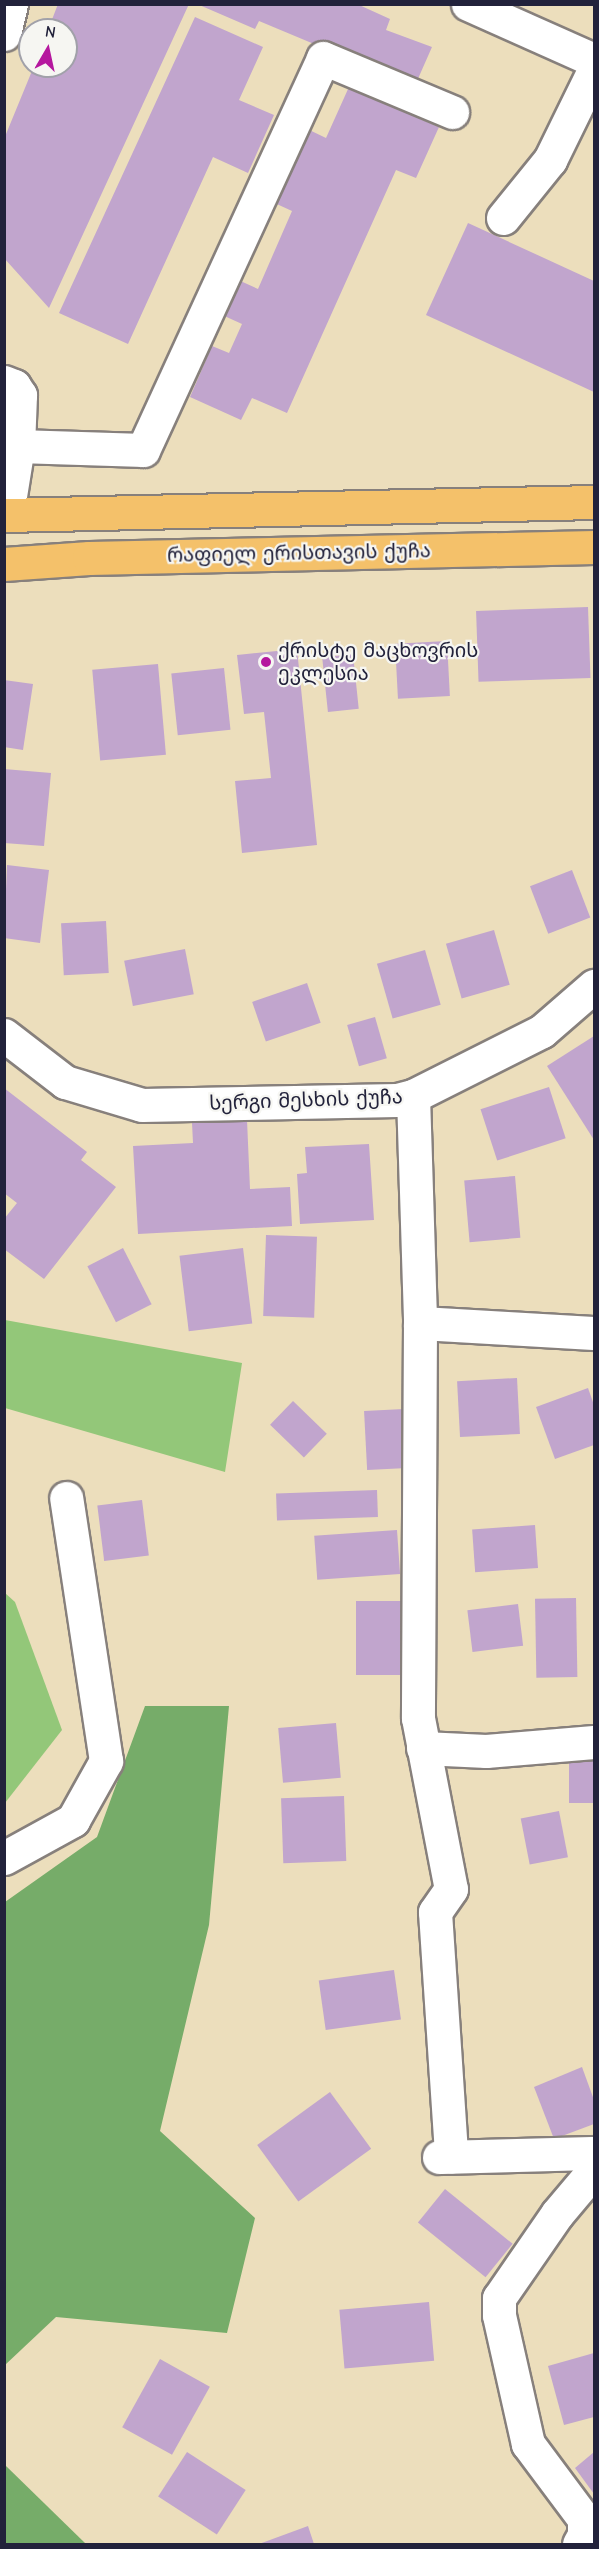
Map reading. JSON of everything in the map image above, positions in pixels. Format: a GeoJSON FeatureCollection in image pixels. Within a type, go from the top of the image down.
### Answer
{"type":"FeatureCollection","features":[{"type":"Feature","properties":{"kind":"main road"},"geometry":{"type":"LineString","coordinates":[[6,515],[594,502]]}},
{"type":"Feature","properties":{"kind":"main road","name":"რაფიელ ერისთავის ქუჩა"},"geometry":{"type":"LineString","coordinates":[[4,564],[89,558],[594,547]]}},
{"type":"Feature","properties":{"kind":"street"},"geometry":{"type":"LineString","coordinates":[[4,34],[11,4]]}},
{"type":"Feature","properties":{"kind":"street"},"geometry":{"type":"LineString","coordinates":[[468,4],[594,60]]}},
{"type":"Feature","properties":{"kind":"street"},"geometry":{"type":"LineString","coordinates":[[18,446],[143,450],[323,58],[452,112]]}},
{"type":"Feature","properties":{"kind":"street"},"geometry":{"type":"LineString","coordinates":[[503,218],[550,160],[594,70]]}},
{"type":"Feature","properties":{"kind":"street"},"geometry":{"type":"LineString","coordinates":[[4,382],[14,386],[20,395],[18,446],[6,515]]}},
{"type":"Feature","properties":{"kind":"street","name":"სერგი მესხის ქუჩა"},"geometry":{"type":"LineString","coordinates":[[4,1035],[65,1082],[142,1105],[397,1100],[413,1096],[542,1031],[594,986]]}},
{"type":"Feature","properties":{"kind":"street"},"geometry":{"type":"LineString","coordinates":[[413,1096],[420,1323],[418,1718],[451,1889],[435,1912],[445,2157],[594,2153]]}},
{"type":"Feature","properties":{"kind":"street"},"geometry":{"type":"LineString","coordinates":[[420,1323],[594,1333]]}},
{"type":"Feature","properties":{"kind":"street"},"geometry":{"type":"LineString","coordinates":[[4,1858],[73,1820],[106,1761],[66,1498]]}},
{"type":"Feature","properties":{"kind":"street"},"geometry":{"type":"LineString","coordinates":[[423,1748],[486,1751],[594,1742]]}},
{"type":"Feature","properties":{"kind":"street"},"geometry":{"type":"LineString","coordinates":[[579,2544],[586,2526],[584,2519],[528,2444],[499,2315],[499,2298],[556,2214],[594,2170]]}},
{"type":"Feature","properties":{"kind":"green space"},"geometry":{"type":"Polygon","coordinates":[[[5,1320],[242,1363],[225,1472],[5,1408],[5,1320]]]}},
{"type":"Feature","properties":{"kind":"green space"},"geometry":{"type":"Polygon","coordinates":[[[5,1593],[15,1602],[62,1730],[5,1803],[5,1593]]]}},
{"type":"Feature","properties":{"kind":"green space"},"geometry":{"type":"Polygon","coordinates":[[[145,1706],[229,1706],[209,1925],[160,2131],[255,2218],[227,2333],[56,2317],[5,2365],[5,1902],[97,1837],[145,1706]]]}},
{"type":"Feature","properties":{"kind":"green space"},"geometry":{"type":"Polygon","coordinates":[[[5,2465],[86,2544],[5,2544],[5,2465]]]}},
{"type":"Feature","properties":{"kind":"building"},"geometry":{"type":"Polygon","coordinates":[[[58,4],[189,4],[49,308],[4,258],[4,139],[29,78],[78,78],[78,18],[53,18],[58,4]]]}},
{"type":"Feature","properties":{"kind":"building"},"geometry":{"type":"Polygon","coordinates":[[[197,4],[357,4],[390,19],[386,30],[432,47],[417,81],[369,67],[259,21],[255,29],[197,4]]]}},
{"type":"Feature","properties":{"kind":"building"},"geometry":{"type":"Polygon","coordinates":[[[195,17],[263,47],[239,100],[274,115],[248,173],[213,157],[128,344],[59,313],[195,17]]]}},
{"type":"Feature","properties":{"kind":"building"},"geometry":{"type":"Polygon","coordinates":[[[353,78],[425,109],[420,119],[439,127],[416,178],[396,170],[287,413],[252,398],[241,420],[190,397],[212,346],[229,353],[242,324],[220,314],[236,279],[258,289],[292,211],[268,200],[301,126],[326,138],[353,78]]]}},
{"type":"Feature","properties":{"kind":"building"},"geometry":{"type":"Polygon","coordinates":[[[468,223],[594,281],[594,392],[426,315],[468,223]]]}},
{"type":"Feature","properties":{"kind":"building"},"geometry":{"type":"Polygon","coordinates":[[[588,607],[590,678],[479,682],[476,611],[588,607]]]}},
{"type":"Feature","properties":{"kind":"building"},"geometry":{"type":"Polygon","coordinates":[[[447,641],[450,696],[398,699],[395,644],[447,641]]]}},
{"type":"Feature","properties":{"kind":"building"},"geometry":{"type":"Polygon","coordinates":[[[297,649],[317,845],[242,853],[235,781],[271,778],[264,712],[244,714],[237,655],[297,649]]]}},
{"type":"Feature","properties":{"kind":"building"},"geometry":{"type":"Polygon","coordinates":[[[353,654],[359,709],[328,712],[322,657],[353,654]]]}},
{"type":"Feature","properties":{"kind":"building"},"geometry":{"type":"Polygon","coordinates":[[[158,664],[166,755],[100,760],[92,670],[158,664]]]}},
{"type":"Feature","properties":{"kind":"building"},"geometry":{"type":"Polygon","coordinates":[[[224,668],[230,730],[178,735],[171,674],[224,668]]]}},
{"type":"Feature","properties":{"kind":"building"},"geometry":{"type":"Polygon","coordinates":[[[4,680],[33,684],[23,750],[4,747],[4,680]]]}},
{"type":"Feature","properties":{"kind":"building"},"geometry":{"type":"Polygon","coordinates":[[[4,769],[51,773],[44,846],[4,843],[4,769]]]}},
{"type":"Feature","properties":{"kind":"building"},"geometry":{"type":"Polygon","coordinates":[[[7,865],[49,870],[40,943],[4,938],[7,865]]]}},
{"type":"Feature","properties":{"kind":"building"},"geometry":{"type":"Polygon","coordinates":[[[572,870],[590,918],[548,934],[530,886],[572,870]]]}},
{"type":"Feature","properties":{"kind":"building"},"geometry":{"type":"Polygon","coordinates":[[[106,921],[109,973],[64,975],[61,923],[106,921]]]}},
{"type":"Feature","properties":{"kind":"building"},"geometry":{"type":"Polygon","coordinates":[[[494,930],[510,985],[462,999],[446,944],[494,930]]]}},
{"type":"Feature","properties":{"kind":"building"},"geometry":{"type":"Polygon","coordinates":[[[185,949],[194,994],[133,1006],[124,961],[185,949]]]}},
{"type":"Feature","properties":{"kind":"building"},"geometry":{"type":"Polygon","coordinates":[[[425,950],[441,1005],[393,1019],[377,964],[425,950]]]}},
{"type":"Feature","properties":{"kind":"building"},"geometry":{"type":"Polygon","coordinates":[[[307,983],[321,1023],[266,1042],[252,1002],[307,983]]]}},
{"type":"Feature","properties":{"kind":"building"},"geometry":{"type":"Polygon","coordinates":[[[375,1017],[387,1058],[359,1066],[347,1025],[375,1017]]]}},
{"type":"Feature","properties":{"kind":"building"},"geometry":{"type":"Polygon","coordinates":[[[594,1036],[594,1140],[547,1066],[594,1036]]]}},
{"type":"Feature","properties":{"kind":"building"},"geometry":{"type":"Polygon","coordinates":[[[549,1087],[566,1138],[497,1161],[481,1109],[549,1087]]]}},
{"type":"Feature","properties":{"kind":"building"},"geometry":{"type":"Polygon","coordinates":[[[4,1088],[87,1152],[81,1160],[116,1187],[44,1279],[4,1249],[4,1219],[17,1203],[4,1193],[4,1088]]]}},
{"type":"Feature","properties":{"kind":"building"},"geometry":{"type":"Polygon","coordinates":[[[247,1120],[250,1189],[290,1187],[292,1226],[138,1234],[133,1146],[193,1143],[192,1123],[247,1120]]]}},
{"type":"Feature","properties":{"kind":"building"},"geometry":{"type":"Polygon","coordinates":[[[369,1144],[374,1220],[300,1224],[297,1174],[307,1173],[305,1147],[369,1144]]]}},
{"type":"Feature","properties":{"kind":"building"},"geometry":{"type":"Polygon","coordinates":[[[515,1176],[520,1238],[470,1242],[464,1180],[515,1176]]]}},
{"type":"Feature","properties":{"kind":"building"},"geometry":{"type":"Polygon","coordinates":[[[266,1235],[317,1237],[314,1318],[263,1316],[266,1235]]]}},
{"type":"Feature","properties":{"kind":"building"},"geometry":{"type":"Polygon","coordinates":[[[123,1248],[152,1304],[116,1322],[87,1266],[123,1248]]]}},
{"type":"Feature","properties":{"kind":"building"},"geometry":{"type":"Polygon","coordinates":[[[243,1248],[252,1323],[189,1331],[179,1256],[243,1248]]]}},
{"type":"Feature","properties":{"kind":"building"},"geometry":{"type":"Polygon","coordinates":[[[517,1378],[520,1434],[460,1437],[457,1381],[517,1378]]]}},
{"type":"Feature","properties":{"kind":"building"},"geometry":{"type":"Polygon","coordinates":[[[588,1388],[594,1405],[594,1445],[555,1459],[536,1407],[588,1388]]]}},
{"type":"Feature","properties":{"kind":"building"},"geometry":{"type":"Polygon","coordinates":[[[293,1401],[327,1434],[304,1457],[270,1425],[293,1401]]]}},
{"type":"Feature","properties":{"kind":"building"},"geometry":{"type":"Polygon","coordinates":[[[404,1409],[407,1468],[367,1470],[364,1411],[404,1409]]]}},
{"type":"Feature","properties":{"kind":"building"},"geometry":{"type":"Polygon","coordinates":[[[377,1490],[378,1517],[277,1521],[276,1494],[377,1490]]]}},
{"type":"Feature","properties":{"kind":"building"},"geometry":{"type":"Polygon","coordinates":[[[142,1500],[149,1556],[104,1561],[97,1505],[142,1500]]]}},
{"type":"Feature","properties":{"kind":"building"},"geometry":{"type":"Polygon","coordinates":[[[535,1525],[538,1568],[475,1572],[472,1529],[535,1525]]]}},
{"type":"Feature","properties":{"kind":"building"},"geometry":{"type":"Polygon","coordinates":[[[397,1530],[400,1574],[317,1580],[314,1536],[397,1530]]]}},
{"type":"Feature","properties":{"kind":"building"},"geometry":{"type":"Polygon","coordinates":[[[576,1598],[577,1677],[536,1678],[535,1599],[576,1598]]]}},
{"type":"Feature","properties":{"kind":"building"},"geometry":{"type":"Polygon","coordinates":[[[356,1601],[402,1601],[402,1675],[356,1675],[356,1601]]]}},
{"type":"Feature","properties":{"kind":"building"},"geometry":{"type":"Polygon","coordinates":[[[518,1604],[523,1646],[472,1652],[467,1610],[518,1604]]]}},
{"type":"Feature","properties":{"kind":"building"},"geometry":{"type":"Polygon","coordinates":[[[336,1723],[341,1778],[283,1783],[278,1728],[336,1723]]]}},
{"type":"Feature","properties":{"kind":"building"},"geometry":{"type":"Polygon","coordinates":[[[569,1759],[594,1759],[594,1803],[569,1803],[569,1759]]]}},
{"type":"Feature","properties":{"kind":"building"},"geometry":{"type":"Polygon","coordinates":[[[344,1796],[346,1861],[283,1863],[281,1798],[344,1796]]]}},
{"type":"Feature","properties":{"kind":"building"},"geometry":{"type":"Polygon","coordinates":[[[559,1811],[568,1857],[530,1865],[521,1818],[559,1811]]]}},
{"type":"Feature","properties":{"kind":"building"},"geometry":{"type":"Polygon","coordinates":[[[394,1970],[401,2020],[326,2030],[319,1981],[394,1970]]]}},
{"type":"Feature","properties":{"kind":"building"},"geometry":{"type":"Polygon","coordinates":[[[582,2067],[594,2100],[594,2124],[554,2139],[534,2087],[582,2067]]]}},
{"type":"Feature","properties":{"kind":"building"},"geometry":{"type":"Polygon","coordinates":[[[330,2092],[371,2149],[298,2202],[257,2145],[330,2092]]]}},
{"type":"Feature","properties":{"kind":"building"},"geometry":{"type":"Polygon","coordinates":[[[445,2189],[513,2244],[486,2277],[418,2222],[445,2189]]]}},
{"type":"Feature","properties":{"kind":"building"},"geometry":{"type":"Polygon","coordinates":[[[429,2302],[434,2361],[344,2369],[339,2310],[429,2302]]]}},
{"type":"Feature","properties":{"kind":"building"},"geometry":{"type":"Polygon","coordinates":[[[594,2353],[594,2417],[564,2425],[548,2366],[594,2353]]]}},
{"type":"Feature","properties":{"kind":"building"},"geometry":{"type":"Polygon","coordinates":[[[160,2359],[210,2387],[172,2455],[122,2427],[160,2359]]]}},
{"type":"Feature","properties":{"kind":"building"},"geometry":{"type":"Polygon","coordinates":[[[187,2452],[246,2490],[217,2535],[158,2496],[187,2452]]]}},
{"type":"Feature","properties":{"kind":"building"},"geometry":{"type":"Polygon","coordinates":[[[594,2452],[594,2494],[575,2468],[594,2452]]]}},
{"type":"Feature","properties":{"kind":"building"},"geometry":{"type":"Polygon","coordinates":[[[308,2526],[314,2544],[259,2544],[308,2526]]]}},
{"type":"Feature","properties":{"kind":"place","name":"ქრისტე მაცხოვრის ეკლესია"},"geometry":{"type":"Point","coordinates":[266,662]}}]}
